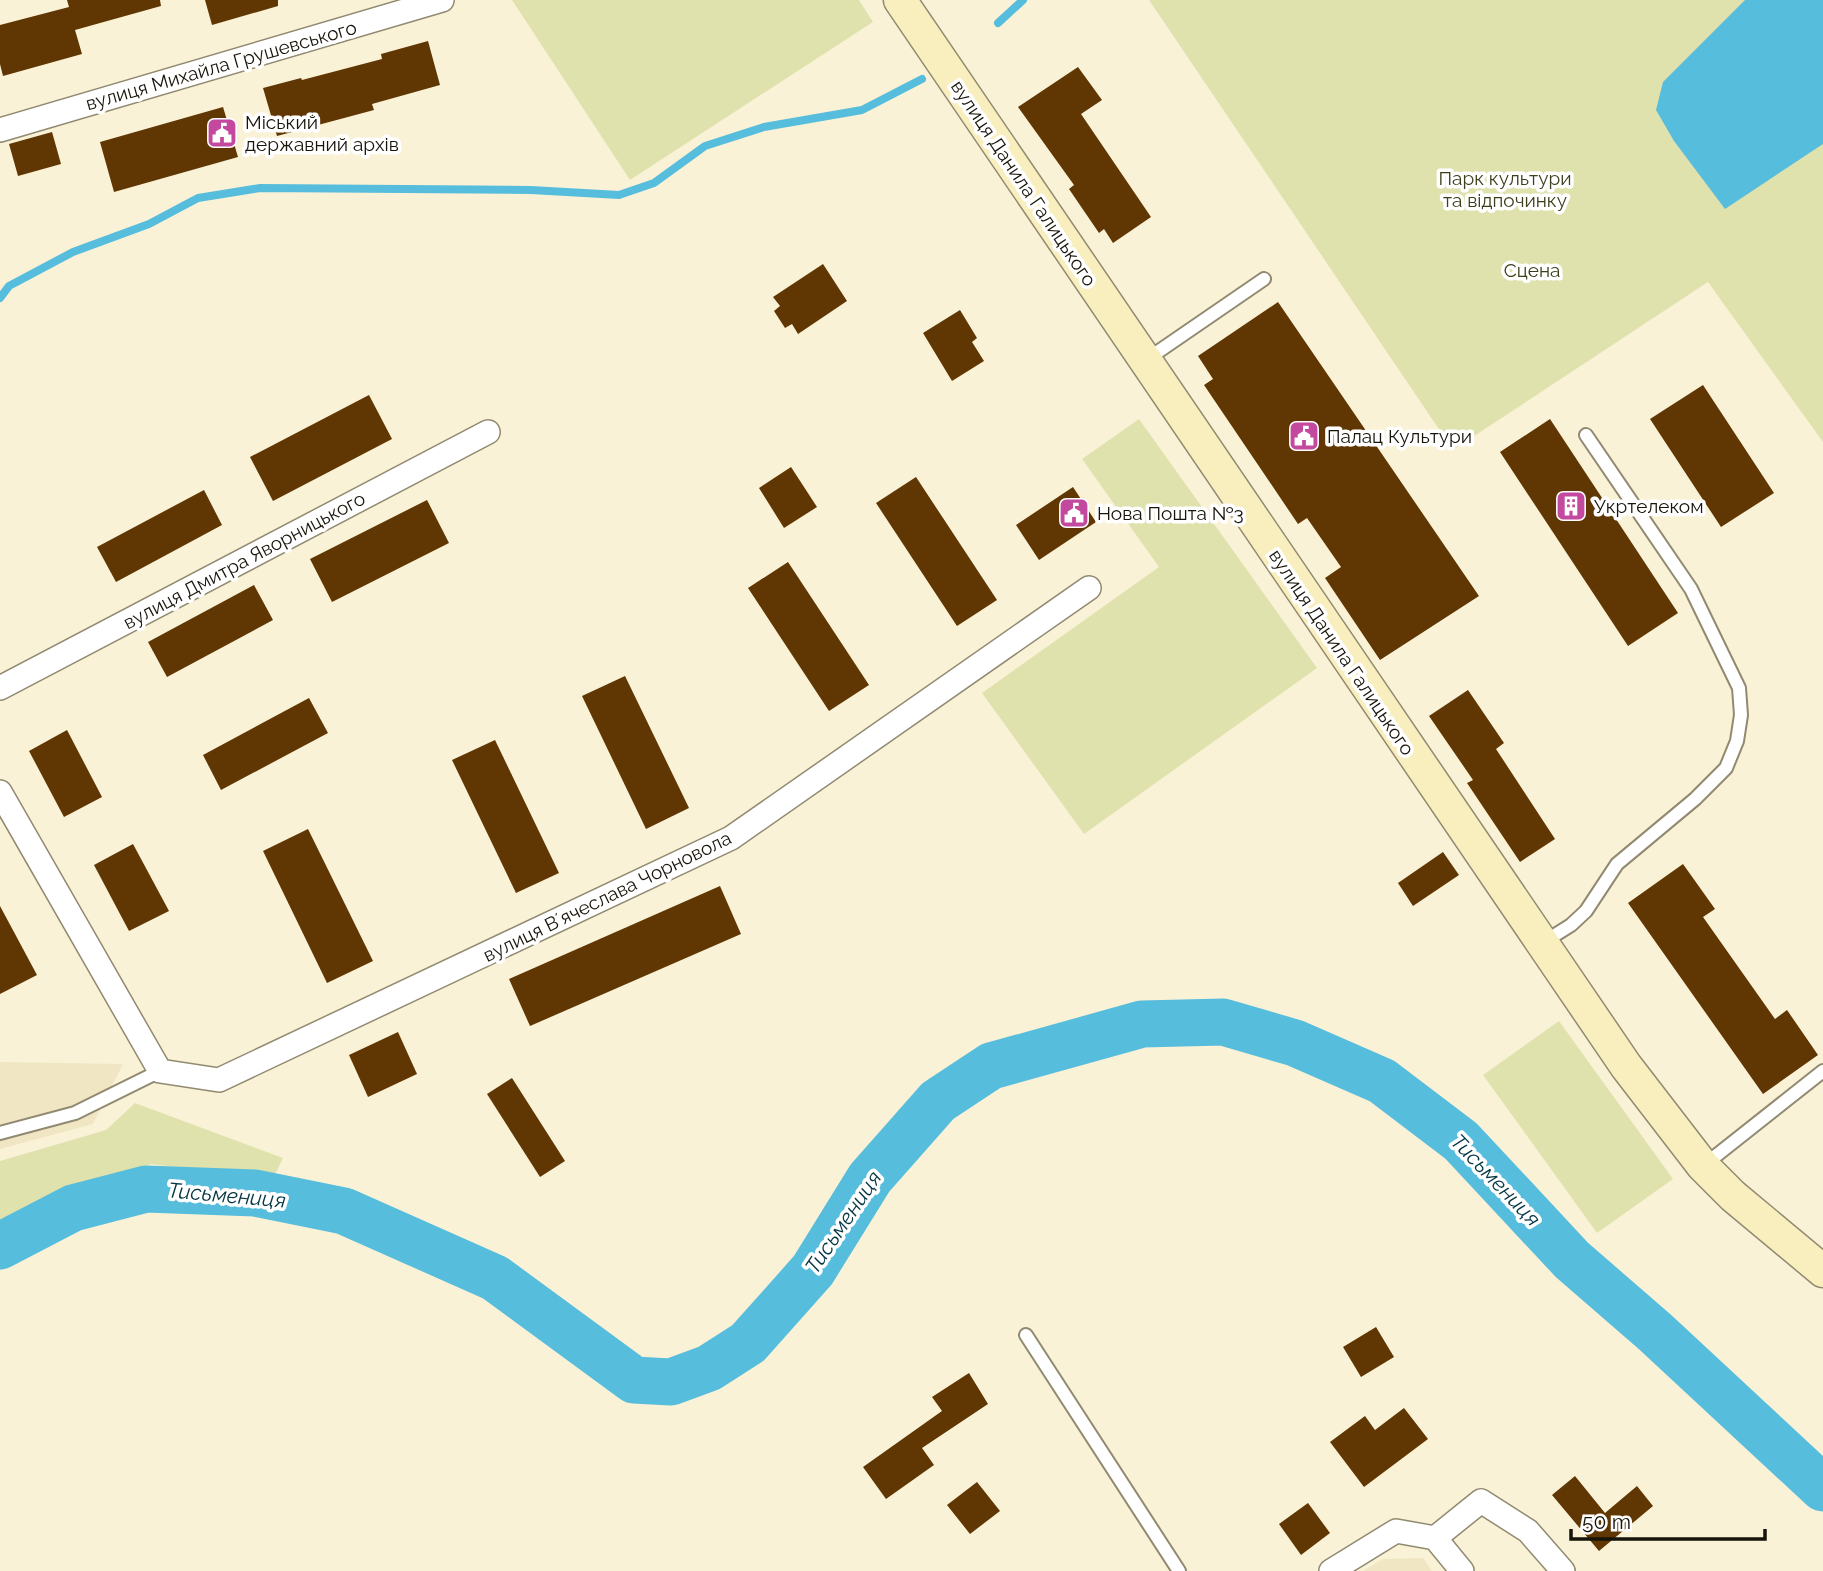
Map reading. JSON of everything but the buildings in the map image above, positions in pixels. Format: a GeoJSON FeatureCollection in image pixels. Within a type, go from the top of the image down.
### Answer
{"type":"FeatureCollection","features":[{"type":"Feature","properties":{"kind":"main road","name":"вулиця Данила Галицького"},"geometry":{"type":"LineString","coordinates":[[900,0],[1626,1066],[1703,1166],[1732,1196],[1823,1272]]}},
{"type":"Feature","properties":{"kind":"street","name":"вулиця Михайла Грушевського"},"geometry":{"type":"LineString","coordinates":[[0,130],[442,0]]}},
{"type":"Feature","properties":{"kind":"street","name":"вулиця Дмитра Яворницького"},"geometry":{"type":"LineString","coordinates":[[0,688],[488,432]]}},
{"type":"Feature","properties":{"kind":"street","name":"вулиця Вʼячеслава Чорновола"},"geometry":{"type":"LineString","coordinates":[[160,1071],[219,1080],[731,838],[1089,588]]}},
{"type":"Feature","properties":{"kind":"street"},"geometry":{"type":"LineString","coordinates":[[0,792],[160,1071]]}},
{"type":"Feature","properties":{"kind":"street"},"geometry":{"type":"LineString","coordinates":[[1435,1538],[1481,1501],[1528,1531],[1563,1571]]}},
{"type":"Feature","properties":{"kind":"street"},"geometry":{"type":"LineString","coordinates":[[1331,1571],[1396,1531],[1435,1538],[1462,1571]]}},
{"type":"Feature","properties":{"kind":"lane"},"geometry":{"type":"LineString","coordinates":[[1145,360],[1264,279]]}},
{"type":"Feature","properties":{"kind":"lane"},"geometry":{"type":"LineString","coordinates":[[1541,944],[1571,925],[1586,911],[1618,864],[1695,799],[1726,768],[1737,741],[1741,715],[1739,688],[1691,589],[1586,435]]}},
{"type":"Feature","properties":{"kind":"lane"},"geometry":{"type":"LineString","coordinates":[[0,1133],[75,1113],[160,1071]]}},
{"type":"Feature","properties":{"kind":"lane"},"geometry":{"type":"LineString","coordinates":[[1703,1166],[1823,1071]]}},
{"type":"Feature","properties":{"kind":"lane"},"geometry":{"type":"LineString","coordinates":[[1026,1335],[1179,1571]]}},
{"type":"Feature","properties":{"kind":"shaded area"},"geometry":{"type":"Polygon","coordinates":[[[0,1062],[123,1064],[93,1124],[0,1149],[0,1062]]]}},
{"type":"Feature","properties":{"kind":"shaded area"},"geometry":{"type":"Polygon","coordinates":[[[1423,1558],[1432,1571],[1363,1571],[1383,1559],[1423,1558]]]}},
{"type":"Feature","properties":{"kind":"green space"},"geometry":{"type":"Polygon","coordinates":[[[512,0],[859,0],[873,22],[630,180],[512,0]]]}},
{"type":"Feature","properties":{"kind":"green space","name":"Парк культури та відпочинку"},"geometry":{"type":"Polygon","coordinates":[[[1149,0],[1823,0],[1823,442],[1708,282],[1453,450],[1149,0]]]}},
{"type":"Feature","properties":{"kind":"green space"},"geometry":{"type":"Polygon","coordinates":[[[1139,419],[1317,668],[1084,834],[982,693],[1159,567],[1082,459],[1139,419]]]}},
{"type":"Feature","properties":{"kind":"green space"},"geometry":{"type":"Polygon","coordinates":[[[1559,1021],[1673,1179],[1597,1233],[1483,1075],[1559,1021]]]}},
{"type":"Feature","properties":{"kind":"green space"},"geometry":{"type":"Polygon","coordinates":[[[135,1103],[283,1158],[272,1181],[151,1164],[66,1189],[0,1223],[0,1161],[106,1130],[135,1103]]]}},
{"type":"Feature","properties":{"kind":"water"},"geometry":{"type":"Polygon","coordinates":[[[1745,0],[1823,0],[1823,144],[1725,209],[1674,141],[1656,110],[1663,82],[1745,0]]]}},
{"type":"Feature","properties":{"kind":"waterway"},"geometry":{"type":"LineString","coordinates":[[998,23],[1023,0]]}},
{"type":"Feature","properties":{"kind":"waterway"},"geometry":{"type":"LineString","coordinates":[[0,298],[9,286],[73,252],[149,224],[198,198],[260,188],[531,190],[619,195],[654,183],[705,146],[764,127],[862,110],[922,79]]}},
{"type":"Feature","properties":{"kind":"waterway","name":"Тисьмениця"},"geometry":{"type":"LineString","coordinates":[[0,1246],[73,1208],[146,1189],[255,1193],[344,1211],[495,1278],[634,1380],[671,1382],[709,1368],[748,1343],[813,1270],[870,1178],[938,1101],[991,1066],[1142,1024],[1223,1022],[1295,1043],[1382,1081],[1461,1141],[1572,1260],[1655,1332],[1823,1488]]}},
{"type":"Feature","properties":{"kind":"place","name":"Міський державний архів"},"geometry":{"type":"Point","coordinates":[222,133]}},
{"type":"Feature","properties":{"kind":"place","name":"Палац Культури"},"geometry":{"type":"Point","coordinates":[1304,436]}},
{"type":"Feature","properties":{"kind":"place","name":"Укртелеком"},"geometry":{"type":"Point","coordinates":[1571,506]}},
{"type":"Feature","properties":{"kind":"place","name":"Нова Пошта №3"},"geometry":{"type":"Point","coordinates":[1074,513]}},
{"type":"Feature","properties":{"kind":"park label","name":"Сцена"},"geometry":{"type":"Point","coordinates":[1532,270]}}]}
